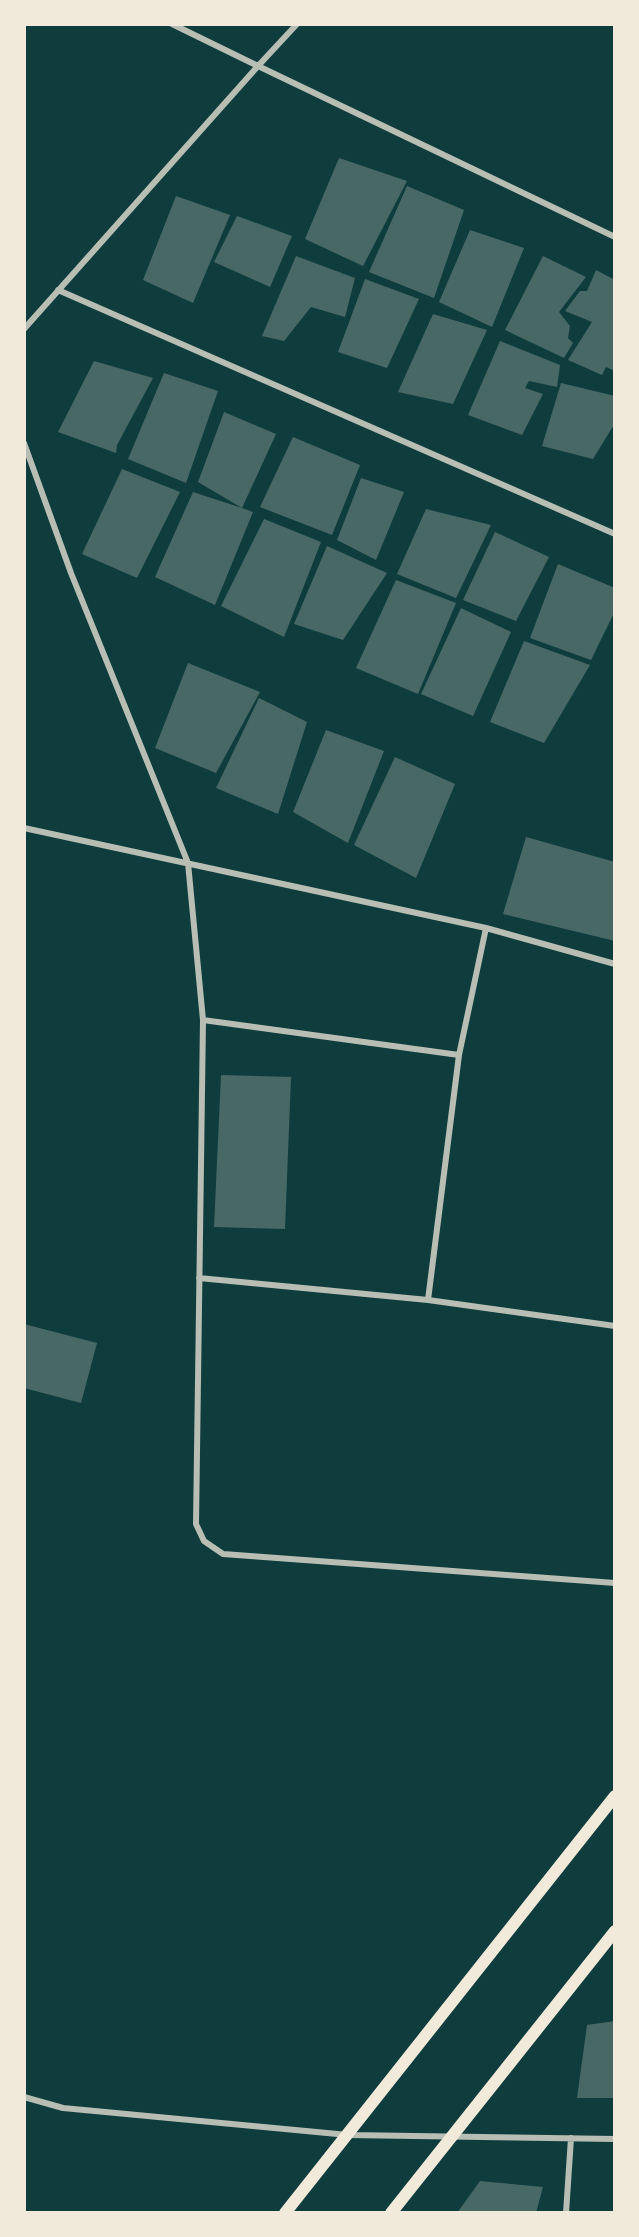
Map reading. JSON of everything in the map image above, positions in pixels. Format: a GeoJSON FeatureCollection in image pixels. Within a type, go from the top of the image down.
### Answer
{"type":"FeatureCollection","features":[{"type":"Feature","properties":{"kind":"main road"},"geometry":{"type":"LineString","coordinates":[[285,2213],[615,1796]]}},
{"type":"Feature","properties":{"kind":"main road"},"geometry":{"type":"LineString","coordinates":[[391,2213],[615,1931]]}},
{"type":"Feature","properties":{"kind":"street"},"geometry":{"type":"LineString","coordinates":[[172,24],[615,237]]}},
{"type":"Feature","properties":{"kind":"street"},"geometry":{"type":"LineString","coordinates":[[24,329],[297,24]]}},
{"type":"Feature","properties":{"kind":"street"},"geometry":{"type":"LineString","coordinates":[[58,290],[615,534]]}},
{"type":"Feature","properties":{"kind":"street"},"geometry":{"type":"LineString","coordinates":[[24,443],[71,573],[188,863],[203,1020],[196,1524],[204,1541],[223,1554],[615,1583]]}},
{"type":"Feature","properties":{"kind":"street"},"geometry":{"type":"LineString","coordinates":[[24,828],[486,928],[615,964]]}},
{"type":"Feature","properties":{"kind":"street"},"geometry":{"type":"LineString","coordinates":[[428,1300],[459,1055],[486,928]]}},
{"type":"Feature","properties":{"kind":"street"},"geometry":{"type":"LineString","coordinates":[[203,1020],[459,1055]]}},
{"type":"Feature","properties":{"kind":"street"},"geometry":{"type":"LineString","coordinates":[[199,1278],[428,1300],[615,1326]]}},
{"type":"Feature","properties":{"kind":"street"},"geometry":{"type":"LineString","coordinates":[[24,2097],[63,2108],[348,2135],[615,2139]]}},
{"type":"Feature","properties":{"kind":"street"},"geometry":{"type":"LineString","coordinates":[[566,2213],[571,2138]]}},
{"type":"Feature","properties":{"kind":"building"},"geometry":{"type":"Polygon","coordinates":[[[339,158],[407,181],[363,266],[305,239],[339,158]]]}},
{"type":"Feature","properties":{"kind":"building"},"geometry":{"type":"Polygon","coordinates":[[[407,186],[464,210],[434,298],[369,272],[407,186]]]}},
{"type":"Feature","properties":{"kind":"building"},"geometry":{"type":"Polygon","coordinates":[[[176,196],[230,215],[193,303],[143,280],[176,196]]]}},
{"type":"Feature","properties":{"kind":"building"},"geometry":{"type":"Polygon","coordinates":[[[237,216],[292,236],[270,287],[214,262],[237,216]]]}},
{"type":"Feature","properties":{"kind":"building"},"geometry":{"type":"Polygon","coordinates":[[[470,230],[524,248],[492,327],[439,302],[470,230]]]}},
{"type":"Feature","properties":{"kind":"building"},"geometry":{"type":"Polygon","coordinates":[[[296,256],[355,278],[345,317],[311,307],[284,341],[262,336],[296,256]]]}},
{"type":"Feature","properties":{"kind":"building"},"geometry":{"type":"Polygon","coordinates":[[[543,256],[586,277],[559,312],[570,326],[568,338],[573,343],[564,358],[505,330],[543,256]]]}},
{"type":"Feature","properties":{"kind":"building"},"geometry":{"type":"Polygon","coordinates":[[[596,270],[615,280],[615,371],[606,367],[602,375],[568,360],[592,322],[565,311],[580,291],[587,291],[596,270]]]}},
{"type":"Feature","properties":{"kind":"building"},"geometry":{"type":"Polygon","coordinates":[[[365,279],[419,299],[387,368],[338,352],[365,279]]]}},
{"type":"Feature","properties":{"kind":"building"},"geometry":{"type":"Polygon","coordinates":[[[433,314],[487,330],[453,404],[398,392],[433,314]]]}},
{"type":"Feature","properties":{"kind":"building"},"geometry":{"type":"Polygon","coordinates":[[[500,341],[560,365],[557,387],[529,381],[525,388],[543,394],[522,435],[468,415],[500,341]]]}},
{"type":"Feature","properties":{"kind":"building"},"geometry":{"type":"Polygon","coordinates":[[[94,361],[153,378],[117,445],[116,453],[58,432],[94,361]]]}},
{"type":"Feature","properties":{"kind":"building"},"geometry":{"type":"Polygon","coordinates":[[[164,373],[218,391],[186,483],[128,459],[164,373]]]}},
{"type":"Feature","properties":{"kind":"building"},"geometry":{"type":"Polygon","coordinates":[[[561,383],[615,396],[615,423],[593,459],[542,446],[561,383]]]}},
{"type":"Feature","properties":{"kind":"building"},"geometry":{"type":"Polygon","coordinates":[[[224,412],[276,434],[242,508],[198,482],[224,412]]]}},
{"type":"Feature","properties":{"kind":"building"},"geometry":{"type":"Polygon","coordinates":[[[293,437],[360,465],[332,535],[260,507],[293,437]]]}},
{"type":"Feature","properties":{"kind":"building"},"geometry":{"type":"Polygon","coordinates":[[[122,469],[180,492],[137,578],[82,554],[122,469]]]}},
{"type":"Feature","properties":{"kind":"building"},"geometry":{"type":"Polygon","coordinates":[[[361,478],[404,492],[376,560],[337,540],[361,478]]]}},
{"type":"Feature","properties":{"kind":"building"},"geometry":{"type":"Polygon","coordinates":[[[193,492],[253,512],[215,605],[155,577],[193,492]]]}},
{"type":"Feature","properties":{"kind":"building"},"geometry":{"type":"Polygon","coordinates":[[[426,509],[491,525],[456,598],[397,574],[426,509]]]}},
{"type":"Feature","properties":{"kind":"building"},"geometry":{"type":"Polygon","coordinates":[[[264,519],[321,542],[284,637],[221,606],[264,519]]]}},
{"type":"Feature","properties":{"kind":"building"},"geometry":{"type":"Polygon","coordinates":[[[495,532],[549,557],[516,621],[463,600],[495,532]]]}},
{"type":"Feature","properties":{"kind":"building"},"geometry":{"type":"Polygon","coordinates":[[[327,546],[387,573],[343,640],[294,624],[327,546]]]}},
{"type":"Feature","properties":{"kind":"building"},"geometry":{"type":"Polygon","coordinates":[[[558,564],[615,588],[615,611],[591,660],[530,638],[558,564]]]}},
{"type":"Feature","properties":{"kind":"building"},"geometry":{"type":"Polygon","coordinates":[[[396,580],[456,603],[418,694],[356,668],[396,580]]]}},
{"type":"Feature","properties":{"kind":"building"},"geometry":{"type":"Polygon","coordinates":[[[461,608],[511,632],[473,716],[421,694],[461,608]]]}},
{"type":"Feature","properties":{"kind":"building"},"geometry":{"type":"Polygon","coordinates":[[[524,641],[590,665],[544,743],[490,722],[524,641]]]}},
{"type":"Feature","properties":{"kind":"building"},"geometry":{"type":"Polygon","coordinates":[[[188,663],[260,692],[216,773],[155,748],[188,663]]]}},
{"type":"Feature","properties":{"kind":"building"},"geometry":{"type":"Polygon","coordinates":[[[259,698],[307,722],[278,814],[216,788],[259,698]]]}},
{"type":"Feature","properties":{"kind":"building"},"geometry":{"type":"Polygon","coordinates":[[[326,730],[384,751],[348,843],[293,812],[326,730]]]}},
{"type":"Feature","properties":{"kind":"building"},"geometry":{"type":"Polygon","coordinates":[[[395,757],[455,784],[416,878],[354,845],[395,757]]]}},
{"type":"Feature","properties":{"kind":"building"},"geometry":{"type":"Polygon","coordinates":[[[526,837],[615,862],[615,941],[503,914],[526,837]]]}},
{"type":"Feature","properties":{"kind":"building"},"geometry":{"type":"Polygon","coordinates":[[[221,1075],[291,1077],[285,1229],[214,1227],[221,1075]]]}},
{"type":"Feature","properties":{"kind":"building"},"geometry":{"type":"Polygon","coordinates":[[[24,1324],[97,1343],[81,1403],[24,1388],[24,1324]]]}},
{"type":"Feature","properties":{"kind":"building"},"geometry":{"type":"Polygon","coordinates":[[[615,2021],[615,2098],[577,2098],[587,2025],[615,2021]]]}},
{"type":"Feature","properties":{"kind":"building"},"geometry":{"type":"Polygon","coordinates":[[[480,2181],[543,2187],[536,2213],[457,2213],[480,2181]]]}}]}
